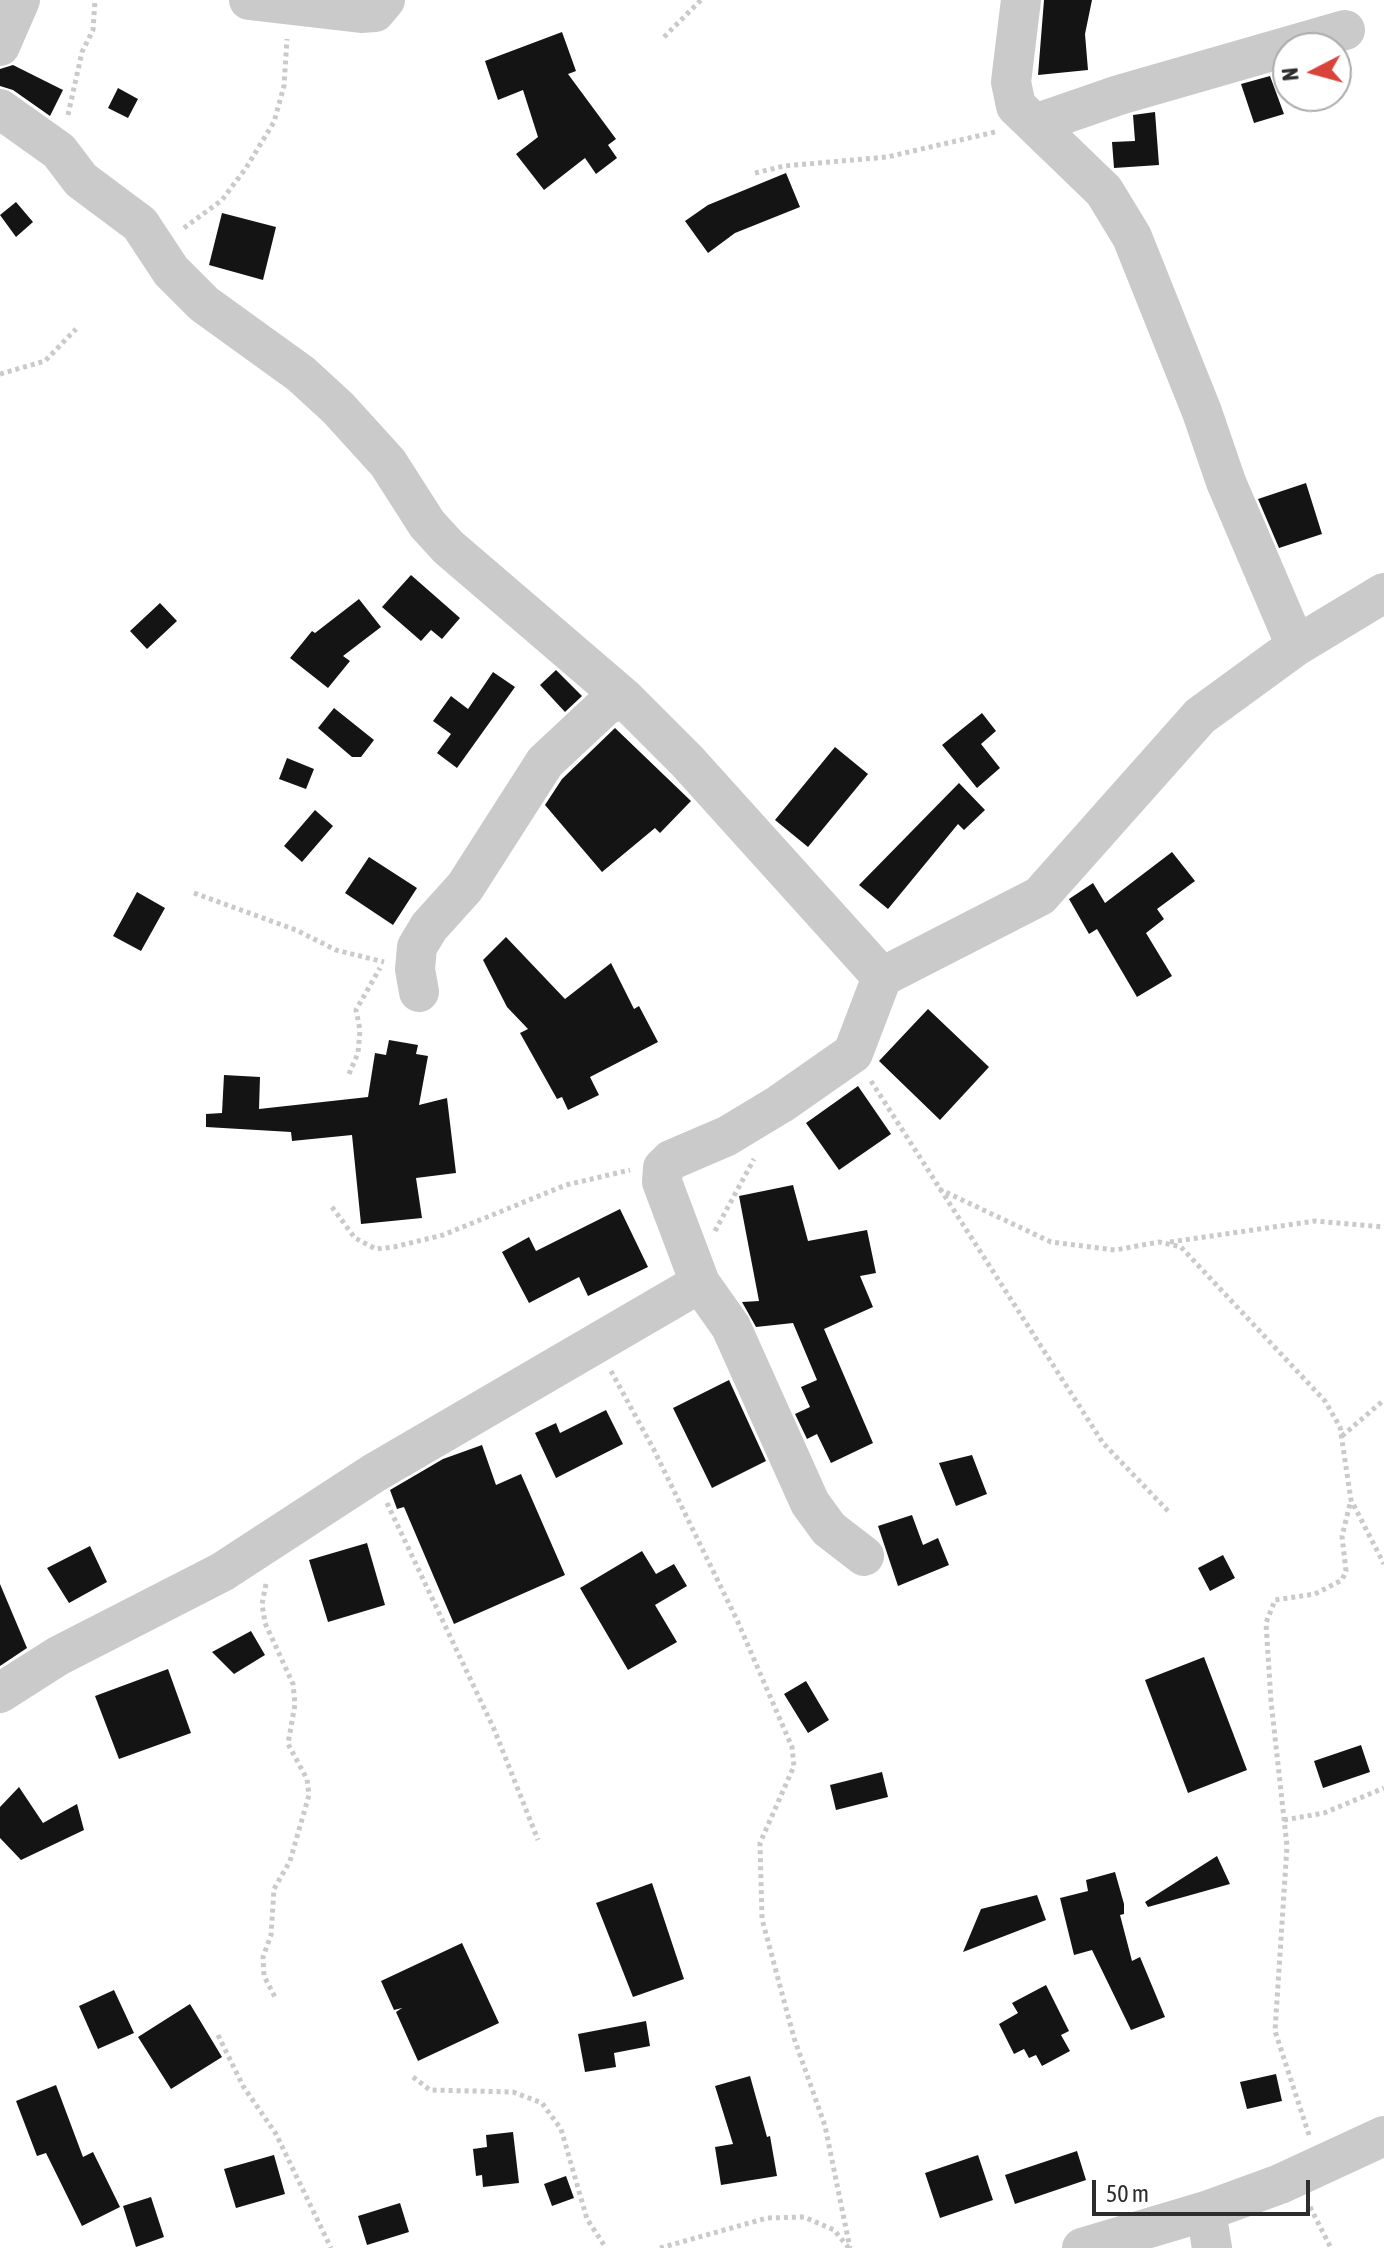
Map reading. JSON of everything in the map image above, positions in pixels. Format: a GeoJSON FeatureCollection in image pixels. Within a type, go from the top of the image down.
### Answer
{"type":"FeatureCollection","features":[{"type":"Feature","properties":{"kind":"street"},"geometry":{"type":"LineString","coordinates":[[0,46],[20,0]]}},
{"type":"Feature","properties":{"kind":"street"},"geometry":{"type":"LineString","coordinates":[[249,0],[361,13],[375,12],[385,0]]}},
{"type":"Feature","properties":{"kind":"street"},"geometry":{"type":"LineString","coordinates":[[1021,0],[1011,82],[1016,106],[1104,191],[1132,237],[1202,412],[1226,482],[1296,646]]}},
{"type":"Feature","properties":{"kind":"street"},"geometry":{"type":"LineString","coordinates":[[1035,124],[1119,95],[1345,30]]}},
{"type":"Feature","properties":{"kind":"street"},"geometry":{"type":"LineString","coordinates":[[0,109],[59,151],[81,180],[140,224],[155,250],[204,304],[301,374],[338,408],[388,463],[427,524],[448,547],[624,698],[687,761],[882,977]]}},
{"type":"Feature","properties":{"kind":"street"},"geometry":{"type":"LineString","coordinates":[[864,1556],[829,1529],[810,1503],[731,1327],[697,1274],[662,1182],[663,1168],[693,1147],[727,1136],[754,1120],[808,1087],[853,1053],[882,977],[1040,896],[1200,716],[1296,646],[1384,593]]}},
{"type":"Feature","properties":{"kind":"street"},"geometry":{"type":"LineString","coordinates":[[419,992],[415,969],[400,956],[465,887],[545,762],[606,705],[624,698]]}},
{"type":"Feature","properties":{"kind":"street"},"geometry":{"type":"LineString","coordinates":[[0,1693],[58,1656],[271,1543],[374,1473],[596,1344],[697,1274]]}},
{"type":"Feature","properties":{"kind":"street"},"geometry":{"type":"LineString","coordinates":[[1082,2248],[1209,2229],[1308,2172],[1384,2136]]}},
{"type":"Feature","properties":{"kind":"path"},"geometry":{"type":"LineString","coordinates":[[59,151],[82,52],[93,30],[95,0]]}},
{"type":"Feature","properties":{"kind":"path"},"geometry":{"type":"LineString","coordinates":[[664,37],[701,0]]}},
{"type":"Feature","properties":{"kind":"path"},"geometry":{"type":"LineString","coordinates":[[155,250],[222,200],[274,122],[284,86],[289,6]]}},
{"type":"Feature","properties":{"kind":"path"},"geometry":{"type":"LineString","coordinates":[[755,173],[784,166],[887,157],[1035,124]]}},
{"type":"Feature","properties":{"kind":"path"},"geometry":{"type":"LineString","coordinates":[[0,374],[45,361],[76,329]]}},
{"type":"Feature","properties":{"kind":"path"},"geometry":{"type":"LineString","coordinates":[[194,893],[296,930],[336,950],[400,956]]}},
{"type":"Feature","properties":{"kind":"path"},"geometry":{"type":"LineString","coordinates":[[349,1074],[358,1053],[360,1030],[356,1010],[400,956]]}},
{"type":"Feature","properties":{"kind":"path"},"geometry":{"type":"LineString","coordinates":[[853,1053],[1103,1443],[1168,1511]]}},
{"type":"Feature","properties":{"kind":"path"},"geometry":{"type":"LineString","coordinates":[[697,1274],[756,1156]]}},
{"type":"Feature","properties":{"kind":"path"},"geometry":{"type":"LineString","coordinates":[[332,1207],[355,1238],[376,1249],[394,1247],[443,1235],[566,1185],[617,1171],[663,1168]]}},
{"type":"Feature","properties":{"kind":"path"},"geometry":{"type":"LineString","coordinates":[[939,1189],[1051,1242],[1115,1250],[1315,1221],[1384,1227]]}},
{"type":"Feature","properties":{"kind":"path"},"geometry":{"type":"LineString","coordinates":[[1169,1242],[1181,1247],[1325,1401],[1342,1436],[1351,1500],[1342,1536],[1346,1571],[1342,1580],[1315,1594],[1275,1600],[1266,1623],[1287,1846],[1275,2031],[1308,2172],[1331,2248]]}},
{"type":"Feature","properties":{"kind":"path"},"geometry":{"type":"LineString","coordinates":[[596,1344],[654,1450],[730,1606],[778,1709],[792,1747],[794,1766],[760,1843],[762,1919],[794,2038],[825,2126],[850,2248]]}},
{"type":"Feature","properties":{"kind":"path"},"geometry":{"type":"LineString","coordinates":[[1342,1436],[1384,1400]]}},
{"type":"Feature","properties":{"kind":"path"},"geometry":{"type":"LineString","coordinates":[[374,1473],[427,1594],[494,1729],[538,1840]]}},
{"type":"Feature","properties":{"kind":"path"},"geometry":{"type":"LineString","coordinates":[[1351,1500],[1359,1509],[1384,1564]]}},
{"type":"Feature","properties":{"kind":"path"},"geometry":{"type":"LineString","coordinates":[[271,1543],[262,1612],[293,1684],[295,1704],[288,1744],[307,1779],[309,1795],[290,1861],[274,1889],[271,1935],[263,1957],[264,1976],[276,1999]]}},
{"type":"Feature","properties":{"kind":"path"},"geometry":{"type":"LineString","coordinates":[[1284,1820],[1324,1813],[1384,1788]]}},
{"type":"Feature","properties":{"kind":"path"},"geometry":{"type":"LineString","coordinates":[[218,2035],[243,2086],[276,2134],[331,2248]]}},
{"type":"Feature","properties":{"kind":"path"},"geometry":{"type":"LineString","coordinates":[[413,2077],[430,2090],[472,2088],[513,2092],[542,2103],[561,2129],[587,2219],[606,2248]]}},
{"type":"Feature","properties":{"kind":"path"},"geometry":{"type":"LineString","coordinates":[[660,2248],[767,2218],[804,2217],[834,2230],[850,2248]]}},
{"type":"Feature","properties":{"kind":"building"},"geometry":{"type":"Polygon","coordinates":[[[1044,0],[1092,0],[1085,34],[1088,70],[1038,75],[1044,0]]]}},
{"type":"Feature","properties":{"kind":"building"},"geometry":{"type":"Polygon","coordinates":[[[562,32],[576,71],[568,74],[616,139],[608,145],[617,158],[596,174],[585,158],[544,190],[516,154],[538,137],[523,90],[498,100],[485,61],[562,32]]]}},
{"type":"Feature","properties":{"kind":"building"},"geometry":{"type":"Polygon","coordinates":[[[13,65],[63,90],[50,116],[13,90],[0,86],[0,69],[13,65]]]}},
{"type":"Feature","properties":{"kind":"building"},"geometry":{"type":"Polygon","coordinates":[[[1270,76],[1272,112],[1284,114],[1254,123],[1241,84],[1270,76]]]}},
{"type":"Feature","properties":{"kind":"building"},"geometry":{"type":"Polygon","coordinates":[[[118,88],[138,99],[128,118],[108,108],[118,88]]]}},
{"type":"Feature","properties":{"kind":"building"},"geometry":{"type":"Polygon","coordinates":[[[1155,112],[1159,165],[1114,168],[1112,142],[1135,141],[1133,115],[1155,112]]]}},
{"type":"Feature","properties":{"kind":"building"},"geometry":{"type":"Polygon","coordinates":[[[786,173],[800,207],[735,233],[708,253],[685,221],[708,205],[786,173]]]}},
{"type":"Feature","properties":{"kind":"building"},"geometry":{"type":"Polygon","coordinates":[[[16,202],[33,222],[16,237],[0,215],[16,202]]]}},
{"type":"Feature","properties":{"kind":"building"},"geometry":{"type":"Polygon","coordinates":[[[222,213],[276,227],[263,280],[209,265],[222,213]]]}},
{"type":"Feature","properties":{"kind":"building"},"geometry":{"type":"Polygon","coordinates":[[[1306,483],[1322,534],[1279,548],[1258,499],[1306,483]]]}},
{"type":"Feature","properties":{"kind":"building"},"geometry":{"type":"Polygon","coordinates":[[[411,575],[460,618],[442,639],[431,630],[421,641],[382,607],[411,575]]]}},
{"type":"Feature","properties":{"kind":"building"},"geometry":{"type":"Polygon","coordinates":[[[359,599],[381,627],[343,656],[350,661],[328,688],[290,658],[312,631],[315,633],[359,599]]]}},
{"type":"Feature","properties":{"kind":"building"},"geometry":{"type":"Polygon","coordinates":[[[160,603],[177,621],[147,649],[130,631],[160,603]]]}},
{"type":"Feature","properties":{"kind":"building"},"geometry":{"type":"Polygon","coordinates":[[[556,670],[582,696],[565,712],[540,685],[556,670]]]}},
{"type":"Feature","properties":{"kind":"building"},"geometry":{"type":"Polygon","coordinates":[[[493,672],[515,687],[457,768],[437,753],[451,734],[433,721],[451,696],[468,709],[493,672]]]}},
{"type":"Feature","properties":{"kind":"building"},"geometry":{"type":"Polygon","coordinates":[[[334,708],[374,740],[361,757],[352,757],[318,728],[334,708]]]}},
{"type":"Feature","properties":{"kind":"building"},"geometry":{"type":"Polygon","coordinates":[[[982,713],[996,731],[981,744],[1000,768],[977,788],[942,745],[982,713]]]}},
{"type":"Feature","properties":{"kind":"building"},"geometry":{"type":"Polygon","coordinates":[[[615,728],[691,801],[660,833],[655,828],[602,872],[545,805],[562,779],[615,728]]]}},
{"type":"Feature","properties":{"kind":"building"},"geometry":{"type":"Polygon","coordinates":[[[835,747],[868,774],[808,847],[775,820],[835,747]]]}},
{"type":"Feature","properties":{"kind":"building"},"geometry":{"type":"Polygon","coordinates":[[[287,758],[314,769],[306,789],[279,779],[287,758]]]}},
{"type":"Feature","properties":{"kind":"building"},"geometry":{"type":"Polygon","coordinates":[[[959,783],[985,810],[964,830],[958,824],[888,909],[859,885],[959,783]]]}},
{"type":"Feature","properties":{"kind":"building"},"geometry":{"type":"Polygon","coordinates":[[[315,810],[333,826],[302,862],[284,846],[315,810]]]}},
{"type":"Feature","properties":{"kind":"building"},"geometry":{"type":"Polygon","coordinates":[[[1172,852],[1195,881],[1157,909],[1164,919],[1146,933],[1172,976],[1137,997],[1097,929],[1089,934],[1069,899],[1093,883],[1105,903],[1172,852]]]}},
{"type":"Feature","properties":{"kind":"building"},"geometry":{"type":"Polygon","coordinates":[[[369,857],[417,888],[393,925],[345,893],[369,857]]]}},
{"type":"Feature","properties":{"kind":"building"},"geometry":{"type":"Polygon","coordinates":[[[137,892],[165,908],[141,951],[113,936],[137,892]]]}},
{"type":"Feature","properties":{"kind":"building"},"geometry":{"type":"Polygon","coordinates":[[[506,937],[565,999],[611,963],[634,1009],[639,1006],[658,1042],[590,1077],[599,1095],[568,1110],[562,1097],[557,1099],[520,1033],[528,1029],[507,1007],[483,960],[506,937]]]}},
{"type":"Feature","properties":{"kind":"building"},"geometry":{"type":"Polygon","coordinates":[[[928,1009],[989,1067],[940,1120],[879,1061],[928,1009]]]}},
{"type":"Feature","properties":{"kind":"building"},"geometry":{"type":"Polygon","coordinates":[[[389,1040],[418,1045],[416,1054],[428,1056],[419,1105],[447,1098],[456,1173],[416,1178],[422,1218],[361,1224],[352,1135],[292,1141],[291,1132],[206,1127],[206,1114],[222,1113],[224,1075],[260,1077],[259,1109],[368,1097],[375,1053],[386,1055],[389,1040]]]}},
{"type":"Feature","properties":{"kind":"building"},"geometry":{"type":"Polygon","coordinates":[[[858,1086],[891,1134],[839,1170],[806,1123],[858,1086]]]}},
{"type":"Feature","properties":{"kind":"building"},"geometry":{"type":"Polygon","coordinates":[[[793,1185],[808,1241],[867,1230],[876,1273],[860,1276],[873,1307],[824,1329],[873,1443],[831,1463],[817,1434],[807,1439],[795,1414],[810,1407],[801,1387],[817,1380],[793,1323],[756,1327],[742,1302],[759,1301],[739,1196],[793,1185]]]}},
{"type":"Feature","properties":{"kind":"building"},"geometry":{"type":"Polygon","coordinates":[[[620,1209],[648,1267],[588,1296],[579,1277],[529,1303],[502,1252],[529,1237],[536,1251],[620,1209]]]}},
{"type":"Feature","properties":{"kind":"building"},"geometry":{"type":"Polygon","coordinates":[[[729,1380],[766,1461],[712,1488],[673,1408],[729,1380]]]}},
{"type":"Feature","properties":{"kind":"building"},"geometry":{"type":"Polygon","coordinates":[[[606,1410],[623,1444],[556,1478],[535,1433],[556,1423],[560,1433],[606,1410]]]}},
{"type":"Feature","properties":{"kind":"building"},"geometry":{"type":"Polygon","coordinates":[[[482,1445],[496,1485],[521,1474],[565,1575],[454,1624],[404,1507],[397,1509],[390,1490],[443,1459],[482,1445]]]}},
{"type":"Feature","properties":{"kind":"building"},"geometry":{"type":"Polygon","coordinates":[[[972,1455],[987,1494],[956,1506],[939,1463],[972,1455]]]}},
{"type":"Feature","properties":{"kind":"building"},"geometry":{"type":"Polygon","coordinates":[[[912,1515],[923,1545],[938,1538],[949,1565],[898,1586],[878,1526],[912,1515]]]}},
{"type":"Feature","properties":{"kind":"building"},"geometry":{"type":"Polygon","coordinates":[[[367,1543],[385,1605],[328,1622],[309,1560],[367,1543]]]}},
{"type":"Feature","properties":{"kind":"building"},"geometry":{"type":"Polygon","coordinates":[[[90,1546],[107,1582],[69,1603],[47,1568],[90,1546]]]}},
{"type":"Feature","properties":{"kind":"building"},"geometry":{"type":"Polygon","coordinates":[[[642,1551],[656,1574],[674,1564],[687,1586],[655,1605],[677,1642],[628,1670],[580,1588],[642,1551]]]}},
{"type":"Feature","properties":{"kind":"building"},"geometry":{"type":"Polygon","coordinates":[[[1223,1555],[1235,1578],[1210,1591],[1198,1568],[1223,1555]]]}},
{"type":"Feature","properties":{"kind":"building"},"geometry":{"type":"Polygon","coordinates":[[[0,1584],[27,1648],[0,1666],[0,1584]]]}},
{"type":"Feature","properties":{"kind":"building"},"geometry":{"type":"Polygon","coordinates":[[[251,1631],[265,1655],[234,1674],[212,1652],[251,1631]]]}},
{"type":"Feature","properties":{"kind":"building"},"geometry":{"type":"Polygon","coordinates":[[[1204,1657],[1247,1770],[1188,1793],[1145,1680],[1204,1657]]]}},
{"type":"Feature","properties":{"kind":"building"},"geometry":{"type":"Polygon","coordinates":[[[168,1669],[191,1733],[119,1759],[95,1696],[168,1669]]]}},
{"type":"Feature","properties":{"kind":"building"},"geometry":{"type":"Polygon","coordinates":[[[806,1681],[829,1720],[808,1733],[784,1694],[806,1681]]]}},
{"type":"Feature","properties":{"kind":"building"},"geometry":{"type":"Polygon","coordinates":[[[1361,1745],[1370,1772],[1323,1788],[1314,1761],[1361,1745]]]}},
{"type":"Feature","properties":{"kind":"building"},"geometry":{"type":"Polygon","coordinates":[[[882,1772],[888,1797],[836,1810],[830,1785],[882,1772]]]}},
{"type":"Feature","properties":{"kind":"building"},"geometry":{"type":"Polygon","coordinates":[[[19,1787],[43,1823],[77,1804],[84,1830],[21,1860],[0,1838],[0,1807],[19,1787]]]}},
{"type":"Feature","properties":{"kind":"building"},"geometry":{"type":"Polygon","coordinates":[[[1217,1856],[1230,1884],[1148,1907],[1145,1902],[1217,1856]]]}},
{"type":"Feature","properties":{"kind":"building"},"geometry":{"type":"Polygon","coordinates":[[[1115,1872],[1124,1904],[1124,1914],[1120,1915],[1132,1961],[1140,1957],[1165,2017],[1131,2030],[1092,1950],[1074,1955],[1060,1898],[1088,1891],[1086,1880],[1115,1872]]]}},
{"type":"Feature","properties":{"kind":"building"},"geometry":{"type":"Polygon","coordinates":[[[652,1883],[684,1979],[633,1997],[596,1903],[652,1883]]]}},
{"type":"Feature","properties":{"kind":"building"},"geometry":{"type":"Polygon","coordinates":[[[1037,1895],[1046,1920],[963,1952],[981,1909],[1037,1895]]]}},
{"type":"Feature","properties":{"kind":"building"},"geometry":{"type":"Polygon","coordinates":[[[462,1943],[499,2023],[418,2061],[396,2012],[402,2008],[394,2010],[381,1981],[462,1943]]]}},
{"type":"Feature","properties":{"kind":"building"},"geometry":{"type":"Polygon","coordinates":[[[1046,1985],[1069,2031],[1061,2035],[1070,2051],[1042,2066],[1036,2055],[1029,2058],[1024,2049],[1014,2054],[999,2024],[1018,2013],[1012,2003],[1046,1985]]]}},
{"type":"Feature","properties":{"kind":"building"},"geometry":{"type":"Polygon","coordinates":[[[114,1990],[134,2033],[98,2049],[79,2006],[114,1990]]]}},
{"type":"Feature","properties":{"kind":"building"},"geometry":{"type":"Polygon","coordinates":[[[190,2004],[222,2057],[171,2089],[138,2037],[190,2004]]]}},
{"type":"Feature","properties":{"kind":"building"},"geometry":{"type":"Polygon","coordinates":[[[646,2021],[650,2046],[614,2053],[616,2067],[585,2072],[578,2034],[646,2021]]]}},
{"type":"Feature","properties":{"kind":"building"},"geometry":{"type":"Polygon","coordinates":[[[1276,2074],[1282,2101],[1247,2109],[1240,2082],[1276,2074]]]}},
{"type":"Feature","properties":{"kind":"building"},"geometry":{"type":"Polygon","coordinates":[[[750,2076],[767,2137],[770,2136],[777,2176],[721,2185],[715,2147],[733,2144],[715,2086],[750,2076]]]}},
{"type":"Feature","properties":{"kind":"building"},"geometry":{"type":"Polygon","coordinates":[[[56,2085],[83,2157],[93,2152],[120,2207],[82,2226],[46,2153],[37,2156],[16,2101],[56,2085]]]}},
{"type":"Feature","properties":{"kind":"building"},"geometry":{"type":"Polygon","coordinates":[[[513,2132],[519,2183],[483,2187],[482,2175],[476,2176],[473,2149],[487,2147],[486,2135],[513,2132]]]}},
{"type":"Feature","properties":{"kind":"building"},"geometry":{"type":"Polygon","coordinates":[[[1077,2151],[1086,2180],[1015,2204],[1005,2175],[1077,2151]]]}},
{"type":"Feature","properties":{"kind":"building"},"geometry":{"type":"Polygon","coordinates":[[[274,2155],[285,2194],[236,2208],[224,2169],[274,2155]]]}},
{"type":"Feature","properties":{"kind":"building"},"geometry":{"type":"Polygon","coordinates":[[[978,2155],[993,2200],[940,2218],[925,2173],[978,2155]]]}},
{"type":"Feature","properties":{"kind":"building"},"geometry":{"type":"Polygon","coordinates":[[[566,2176],[574,2198],[552,2206],[544,2184],[566,2176]]]}},
{"type":"Feature","properties":{"kind":"building"},"geometry":{"type":"Polygon","coordinates":[[[151,2197],[164,2237],[136,2247],[123,2206],[151,2197]]]}},
{"type":"Feature","properties":{"kind":"building"},"geometry":{"type":"Polygon","coordinates":[[[400,2203],[409,2232],[367,2245],[358,2216],[400,2203]]]}}]}
